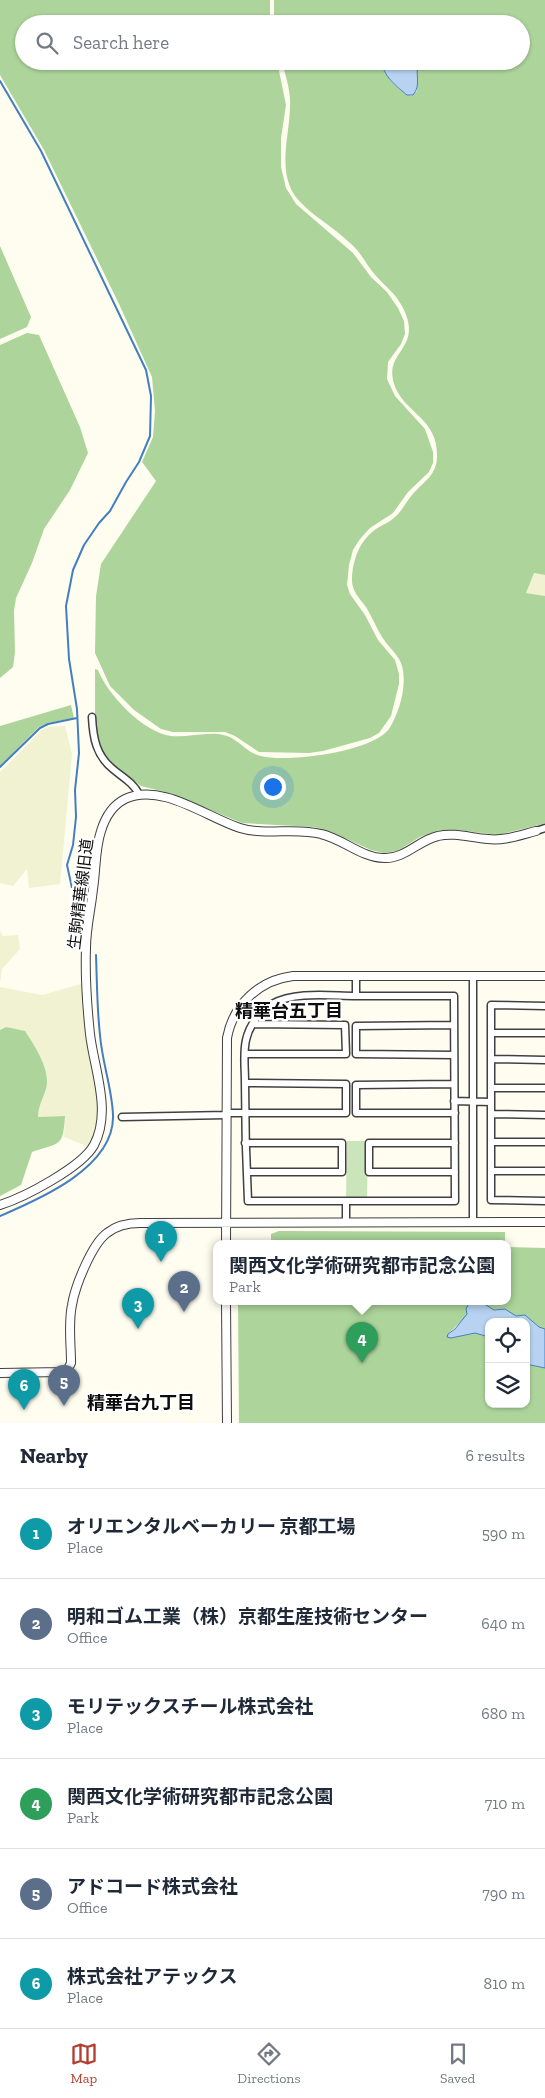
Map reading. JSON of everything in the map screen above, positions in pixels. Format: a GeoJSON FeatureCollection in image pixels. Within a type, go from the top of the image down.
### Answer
{"type":"FeatureCollection","features":[{"type":"Feature","properties":{"kind":"street"},"geometry":{"type":"LineString","coordinates":[[92,717],[93,736],[98,752],[112,769],[134,785],[139,794],[158,795],[168,798],[247,830],[303,831],[322,834],[369,855],[384,858],[399,856],[423,842],[438,836],[457,835],[498,840],[545,828]]}},
{"type":"Feature","properties":{"kind":"street","name":"生駒精華線旧道"},"geometry":{"type":"LineString","coordinates":[[0,1205],[64,1173],[79,1162],[94,1146],[100,1131],[102,1114],[90,1035],[86,936],[102,828],[108,815],[117,804],[139,794]]}},
{"type":"Feature","properties":{"kind":"street"},"geometry":{"type":"LineString","coordinates":[[356,976],[356,996]]}},
{"type":"Feature","properties":{"kind":"street"},"geometry":{"type":"LineString","coordinates":[[472,976],[473,1222]]}},
{"type":"Feature","properties":{"kind":"street"},"geometry":{"type":"LineString","coordinates":[[226,1240],[227,1038],[233,1019],[246,1000],[263,986],[286,977],[545,976]]}},
{"type":"Feature","properties":{"kind":"street"},"geometry":{"type":"LineString","coordinates":[[454,996],[454,1201],[248,1201],[245,1143],[245,1054],[246,1040],[253,1024],[265,1008],[282,999],[298,997],[454,996]]}},
{"type":"Feature","properties":{"kind":"street"},"geometry":{"type":"LineString","coordinates":[[545,1006],[490,1005],[491,1200],[545,1201]]}},
{"type":"Feature","properties":{"kind":"street"},"geometry":{"type":"LineString","coordinates":[[245,1054],[346,1054],[346,1025],[253,1024]]}},
{"type":"Feature","properties":{"kind":"street"},"geometry":{"type":"LineString","coordinates":[[454,1025],[356,1026],[356,1054],[454,1054]]}},
{"type":"Feature","properties":{"kind":"street"},"geometry":{"type":"LineString","coordinates":[[491,1032],[545,1032]]}},
{"type":"Feature","properties":{"kind":"street"},"geometry":{"type":"LineString","coordinates":[[491,1060],[545,1060]]}},
{"type":"Feature","properties":{"kind":"street"},"geometry":{"type":"LineString","coordinates":[[245,1083],[346,1084],[346,1113]]}},
{"type":"Feature","properties":{"kind":"street"},"geometry":{"type":"LineString","coordinates":[[356,1113],[356,1085],[454,1084]]}},
{"type":"Feature","properties":{"kind":"street"},"geometry":{"type":"LineString","coordinates":[[491,1088],[545,1088]]}},
{"type":"Feature","properties":{"kind":"street"},"geometry":{"type":"LineString","coordinates":[[454,1101],[491,1102]]}},
{"type":"Feature","properties":{"kind":"street"},"geometry":{"type":"LineString","coordinates":[[122,1117],[245,1113],[454,1113]]}},
{"type":"Feature","properties":{"kind":"street"},"geometry":{"type":"LineString","coordinates":[[491,1114],[545,1115]]}},
{"type":"Feature","properties":{"kind":"street"},"geometry":{"type":"LineString","coordinates":[[491,1142],[545,1142]]}},
{"type":"Feature","properties":{"kind":"street"},"geometry":{"type":"LineString","coordinates":[[245,1143],[342,1143],[342,1172],[247,1172]]}},
{"type":"Feature","properties":{"kind":"street"},"geometry":{"type":"LineString","coordinates":[[454,1143],[369,1143],[369,1172],[454,1172]]}},
{"type":"Feature","properties":{"kind":"street"},"geometry":{"type":"LineString","coordinates":[[491,1171],[545,1171]]}},
{"type":"Feature","properties":{"kind":"street"},"geometry":{"type":"LineString","coordinates":[[346,1201],[346,1222]]}},
{"type":"Feature","properties":{"kind":"street"},"geometry":{"type":"LineString","coordinates":[[0,1373],[62,1372],[68,1369],[71,1363],[71,1312],[83,1272],[98,1242],[107,1233],[122,1225],[130,1223],[545,1222]]}},
{"type":"Feature","properties":{"kind":"street"},"geometry":{"type":"LineString","coordinates":[[226,1305],[226,1423]]}},
{"type":"Feature","properties":{"kind":"green space"},"geometry":{"type":"Polygon","coordinates":[[[0,0],[270,0],[270,15],[15,15],[15,70],[279,70],[286,105],[281,138],[281,167],[286,188],[296,204],[353,253],[371,277],[387,292],[398,308],[404,321],[405,334],[401,344],[388,362],[387,379],[395,396],[425,429],[433,452],[433,463],[429,472],[408,492],[393,513],[370,528],[360,539],[353,550],[349,565],[347,585],[350,594],[365,615],[378,640],[395,660],[399,674],[399,684],[391,716],[379,733],[370,738],[323,751],[309,753],[259,752],[235,736],[225,732],[173,732],[161,729],[134,710],[110,686],[95,653],[96,596],[101,564],[156,481],[142,462],[153,437],[155,411],[152,377],[119,304],[44,150],[0,75],[0,0]]]}},
{"type":"Feature","properties":{"kind":"green space"},"geometry":{"type":"Polygon","coordinates":[[[274,0],[545,0],[545,575],[534,573],[526,593],[545,596],[545,823],[539,825],[498,835],[458,830],[437,831],[420,837],[397,851],[384,853],[371,850],[331,832],[314,827],[242,823],[169,793],[141,786],[113,766],[100,749],[95,731],[95,669],[98,670],[109,690],[118,701],[149,728],[171,736],[220,734],[231,738],[256,754],[273,758],[308,757],[328,754],[365,744],[380,737],[389,729],[400,704],[404,685],[402,667],[399,659],[382,637],[366,607],[354,590],[352,582],[353,571],[358,550],[370,533],[397,515],[412,495],[433,473],[437,461],[436,442],[427,425],[401,397],[392,376],[393,366],[406,342],[409,332],[408,321],[402,306],[374,274],[355,247],[305,207],[291,189],[285,158],[290,100],[284,70],[385,70],[388,77],[401,91],[411,96],[417,91],[417,70],[530,70],[530,15],[274,15],[274,0]]]}},
{"type":"Feature","properties":{"kind":"green space"},"geometry":{"type":"Polygon","coordinates":[[[0,246],[31,317],[27,327],[0,339],[0,246]]]}},
{"type":"Feature","properties":{"kind":"green space"},"geometry":{"type":"Polygon","coordinates":[[[27,333],[39,335],[80,427],[88,453],[70,490],[44,529],[32,563],[16,598],[13,667],[0,678],[0,345],[27,333]]]}},
{"type":"Feature","properties":{"kind":"green space"},"geometry":{"type":"Polygon","coordinates":[[[534,573],[545,575],[545,596],[526,593],[534,573]]]}},
{"type":"Feature","properties":{"kind":"green space"},"geometry":{"type":"Polygon","coordinates":[[[71,705],[74,718],[48,723],[39,727],[0,766],[0,726],[71,705]]]}},
{"type":"Feature","properties":{"kind":"green space"},"geometry":{"type":"Polygon","coordinates":[[[65,726],[72,754],[60,884],[29,888],[27,869],[13,886],[0,883],[0,772],[42,730],[49,727],[65,726]]]}},
{"type":"Feature","properties":{"kind":"green space"},"geometry":{"type":"Polygon","coordinates":[[[0,931],[3,936],[18,935],[20,949],[2,969],[0,983],[0,931]]]}},
{"type":"Feature","properties":{"kind":"green space"},"geometry":{"type":"Polygon","coordinates":[[[81,984],[84,987],[85,1030],[98,1104],[98,1125],[89,1147],[64,1137],[65,1116],[38,1117],[38,1106],[47,1082],[6,1027],[0,1030],[0,987],[42,995],[81,984]]]}},
{"type":"Feature","properties":{"kind":"green space"},"geometry":{"type":"Polygon","coordinates":[[[6,1027],[25,1031],[45,1068],[47,1086],[39,1107],[38,1117],[65,1116],[61,1139],[54,1145],[32,1152],[21,1185],[0,1196],[0,1030],[6,1027]]]}},
{"type":"Feature","properties":{"kind":"green space"},"geometry":{"type":"Polygon","coordinates":[[[347,1141],[368,1141],[367,1199],[346,1199],[347,1141]]]}},
{"type":"Feature","properties":{"kind":"green space"},"geometry":{"type":"Polygon","coordinates":[[[279,1231],[505,1232],[505,1240],[271,1240],[271,1234],[279,1231]]]}},
{"type":"Feature","properties":{"kind":"green space"},"geometry":{"type":"Polygon","coordinates":[[[511,1247],[545,1248],[545,1329],[539,1327],[525,1315],[517,1316],[497,1309],[494,1310],[486,1305],[511,1305],[511,1247]]]}},
{"type":"Feature","properties":{"kind":"green space"},"geometry":{"type":"Polygon","coordinates":[[[238,1305],[478,1305],[448,1334],[451,1338],[475,1333],[485,1336],[485,1408],[530,1408],[530,1365],[545,1368],[545,1423],[239,1423],[238,1305]]]}},
{"type":"Feature","properties":{"kind":"water"},"geometry":{"type":"Polygon","coordinates":[[[417,70],[418,83],[416,91],[413,95],[407,95],[384,71],[417,70]]]}},
{"type":"Feature","properties":{"kind":"water"},"geometry":{"type":"Polygon","coordinates":[[[468,1305],[486,1305],[494,1310],[505,1309],[516,1316],[525,1315],[528,1318],[485,1318],[485,1336],[475,1333],[451,1338],[447,1337],[467,1314],[466,1309],[468,1305]]]}},
{"type":"Feature","properties":{"kind":"water"},"geometry":{"type":"Polygon","coordinates":[[[530,1319],[539,1327],[545,1329],[545,1368],[530,1365],[530,1319]]]}},
{"type":"Feature","properties":{"kind":"waterway"},"geometry":{"type":"LineString","coordinates":[[0,81],[41,151],[146,370],[151,396],[150,436],[139,462],[110,511],[84,545],[73,570],[66,606],[69,659],[77,709],[79,753],[75,790],[76,817],[73,845],[67,865],[72,888],[84,914]]}},
{"type":"Feature","properties":{"kind":"waterway"},"geometry":{"type":"LineString","coordinates":[[0,767],[40,728],[48,724],[77,718]]}},
{"type":"Feature","properties":{"kind":"waterway"},"geometry":{"type":"LineString","coordinates":[[0,1216],[35,1200],[72,1179],[89,1165],[102,1150],[110,1134],[113,1115],[101,1045],[96,955]]}},
{"type":"Feature","properties":{"kind":"place","name":"オリエンタルベーカリー 京都工場"},"geometry":{"type":"Point","coordinates":[161,1262]}},
{"type":"Feature","properties":{"kind":"place","name":"明和ゴム工業（株）京都生産技術センター"},"geometry":{"type":"Point","coordinates":[184,1312]}},
{"type":"Feature","properties":{"kind":"place","name":"モリテックスチール株式会社"},"geometry":{"type":"Point","coordinates":[138,1329]}},
{"type":"Feature","properties":{"kind":"place","name":"関西文化学術研究都市記念公園"},"geometry":{"type":"Point","coordinates":[362,1363]}},
{"type":"Feature","properties":{"kind":"place","name":"アドコード株式会社"},"geometry":{"type":"Point","coordinates":[64,1406]}},
{"type":"Feature","properties":{"kind":"place","name":"株式会社アテックス"},"geometry":{"type":"Point","coordinates":[24,1410]}},
{"type":"Feature","properties":{"kind":"district","name":"精華台五丁目"},"geometry":{"type":"Point","coordinates":[289,1011]}},
{"type":"Feature","properties":{"kind":"district","name":"精華台九丁目"},"geometry":{"type":"Point","coordinates":[141,1403]}}]}
